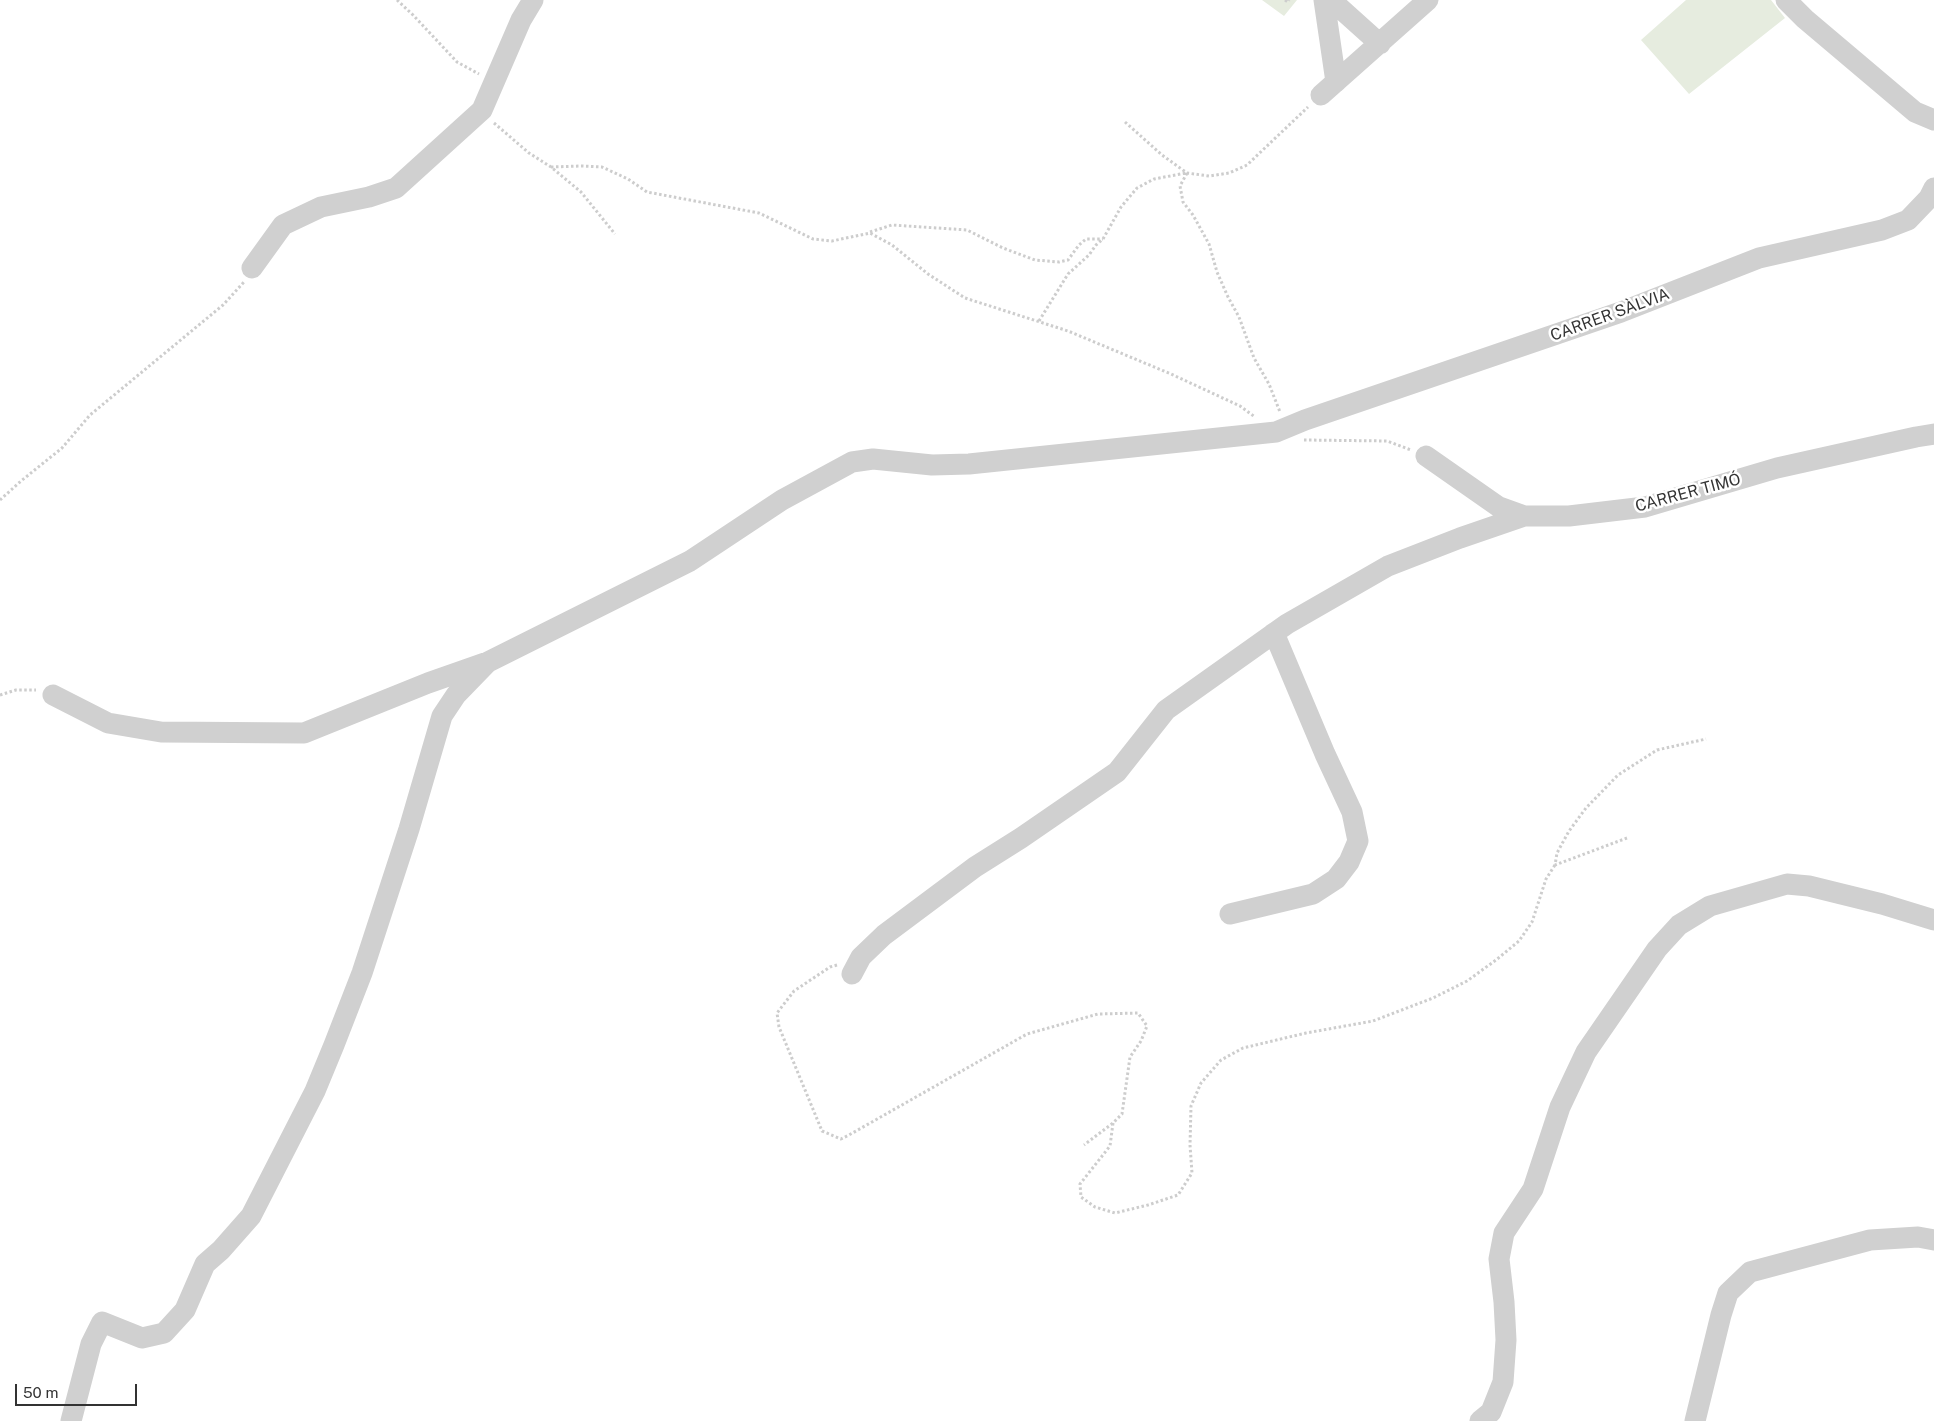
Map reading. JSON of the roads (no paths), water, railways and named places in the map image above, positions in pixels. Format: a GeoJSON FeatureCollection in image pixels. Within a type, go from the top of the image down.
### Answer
{"type":"FeatureCollection","features":[{"type":"Feature","properties":{"kind":"street"},"geometry":{"type":"LineString","coordinates":[[252,268],[283,225],[321,207],[369,197],[396,188],[482,110],[521,20],[533,0]]}},
{"type":"Feature","properties":{"kind":"street"},"geometry":{"type":"LineString","coordinates":[[1324,0],[1331,50],[1329,89],[1373,37],[1428,0]]}},
{"type":"Feature","properties":{"kind":"street"},"geometry":{"type":"LineString","coordinates":[[1332,0],[1373,37]]}},
{"type":"Feature","properties":{"kind":"street"},"geometry":{"type":"LineString","coordinates":[[1786,0],[1805,19],[1915,112],[1934,120]]}},
{"type":"Feature","properties":{"kind":"street"},"geometry":{"type":"LineString","coordinates":[[1331,50],[1344,36],[1373,37]]}},
{"type":"Feature","properties":{"kind":"street","name":"CARRER SÀLVIA"},"geometry":{"type":"LineString","coordinates":[[488,662],[690,561],[782,500],[852,462],[873,459],[932,465],[969,464],[1279,431],[1612,315],[1759,258],[1882,230],[1908,220],[1929,198],[1934,188]]}},
{"type":"Feature","properties":{"kind":"street","name":"CARRER TIMÓ"},"geometry":{"type":"LineString","coordinates":[[1426,456],[1499,507],[1524,516],[1569,516],[1645,507],[1777,468],[1934,434]]}},
{"type":"Feature","properties":{"kind":"street"},"geometry":{"type":"LineString","coordinates":[[857,966],[884,935],[975,866],[1021,838],[1117,772],[1166,710],[1288,624],[1388,566],[1524,516]]}},
{"type":"Feature","properties":{"kind":"street"},"geometry":{"type":"LineString","coordinates":[[1230,914],[1313,894],[1336,879],[1349,862],[1358,841],[1352,812],[1274,634]]}},
{"type":"Feature","properties":{"kind":"street"},"geometry":{"type":"LineString","coordinates":[[53,696],[108,723],[161,732],[304,733],[428,683],[488,662]]}},
{"type":"Feature","properties":{"kind":"street"},"geometry":{"type":"LineString","coordinates":[[71,1421],[91,1344],[102,1322],[142,1338],[164,1333],[185,1310],[205,1264],[221,1250],[251,1216],[307,1107],[334,1045],[373,937],[442,716],[456,695],[488,662]]}},
{"type":"Feature","properties":{"kind":"street"},"geometry":{"type":"LineString","coordinates":[[1480,1421],[1491,1412],[1503,1382],[1506,1340],[1499,1259],[1504,1233],[1533,1189],[1560,1107],[1586,1052],[1657,949],[1679,925],[1710,906],[1787,884],[1809,886],[1882,904],[1934,920]]}},
{"type":"Feature","properties":{"kind":"street"},"geometry":{"type":"LineString","coordinates":[[1695,1421],[1728,1293],[1750,1272],[1870,1240],[1918,1237],[1934,1240]]}}]}
